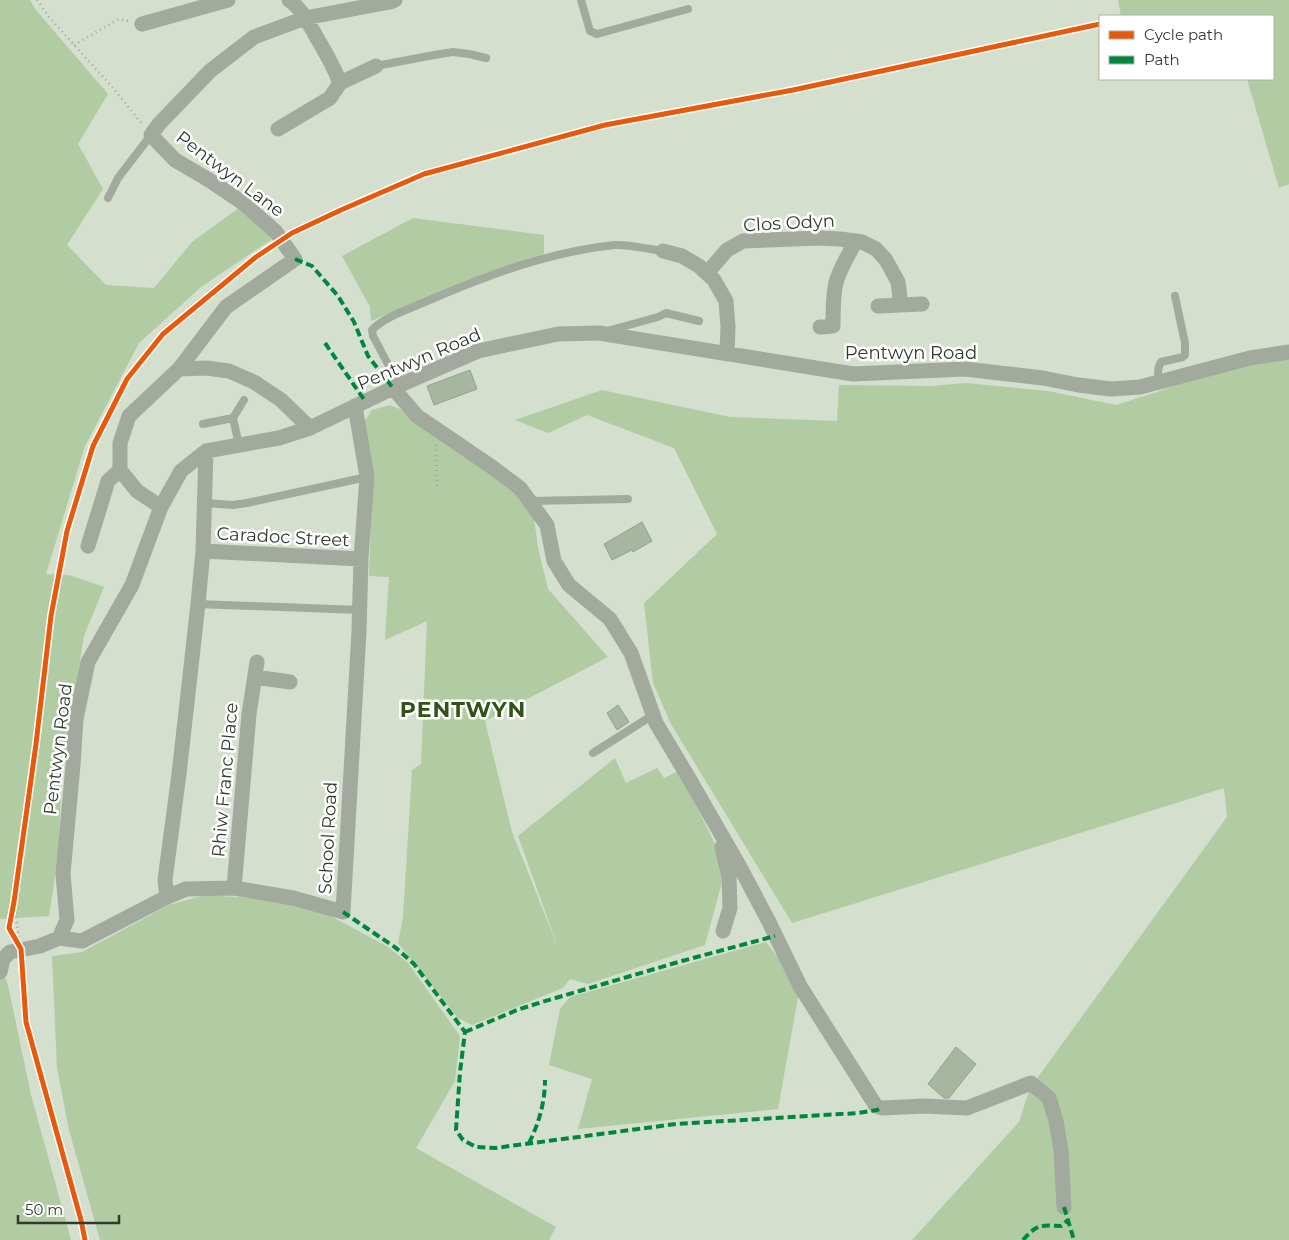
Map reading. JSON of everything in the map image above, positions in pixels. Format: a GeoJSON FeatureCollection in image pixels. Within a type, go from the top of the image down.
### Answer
{"type":"FeatureCollection","features":[{"type":"Feature","properties":{"kind":"street"},"geometry":{"type":"LineString","coordinates":[[142,24],[228,0]]}},
{"type":"Feature","properties":{"kind":"street"},"geometry":{"type":"LineString","coordinates":[[288,0],[296,5],[305,18],[335,68],[340,84]]}},
{"type":"Feature","properties":{"kind":"street","name":"Pentwyn Lane"},"geometry":{"type":"LineString","coordinates":[[179,369],[226,308],[296,259],[276,232],[250,209],[209,180],[175,160],[151,136],[159,124],[210,71],[254,37],[305,18],[395,0]]}},
{"type":"Feature","properties":{"kind":"street"},"geometry":{"type":"LineString","coordinates":[[278,129],[330,98],[340,84],[376,66]]}},
{"type":"Feature","properties":{"kind":"street","name":"Clos Odyn"},"geometry":{"type":"LineString","coordinates":[[707,273],[727,250],[743,241],[840,238],[862,242],[876,249],[886,260],[898,282],[901,305]]}},
{"type":"Feature","properties":{"kind":"street","name":"Clos Odyn"},"geometry":{"type":"LineString","coordinates":[[820,327],[833,326],[835,286],[840,270],[856,241]]}},
{"type":"Feature","properties":{"kind":"street"},"geometry":{"type":"LineString","coordinates":[[663,251],[682,256],[699,266],[714,280],[726,301],[728,327],[726,354]]}},
{"type":"Feature","properties":{"kind":"street"},"geometry":{"type":"LineString","coordinates":[[878,306],[922,304]]}},
{"type":"Feature","properties":{"kind":"street","name":"Pentwyn Road"},"geometry":{"type":"LineString","coordinates":[[59,938],[67,920],[63,874],[76,719],[88,662],[132,585],[161,507],[180,472],[206,451],[279,438],[310,428],[478,351],[558,334],[599,333],[853,374],[965,369],[1043,378],[1078,386],[1112,389],[1140,387],[1250,358],[1289,352]]}},
{"type":"Feature","properties":{"kind":"street"},"geometry":{"type":"LineString","coordinates":[[161,507],[137,491],[120,470],[120,442],[129,416],[179,369],[206,368],[229,371],[254,382],[281,400],[310,428]]}},
{"type":"Feature","properties":{"kind":"street"},"geometry":{"type":"LineString","coordinates":[[396,387],[417,416],[520,488],[547,525],[554,561],[569,585],[610,619],[631,653],[656,723],[768,920],[800,986],[876,1106],[882,1108],[924,1106],[967,1108],[1031,1083],[1049,1098],[1056,1121],[1061,1150],[1064,1207]]}},
{"type":"Feature","properties":{"kind":"street","name":"School Road"},"geometry":{"type":"LineString","coordinates":[[1,965],[10,952],[40,946],[59,938],[82,941],[167,896],[186,889],[234,888],[293,898],[343,912],[367,477],[355,406]]}},
{"type":"Feature","properties":{"kind":"street"},"geometry":{"type":"LineString","coordinates":[[167,896],[165,880],[179,774],[203,552],[206,451]]}},
{"type":"Feature","properties":{"kind":"street"},"geometry":{"type":"LineString","coordinates":[[88,546],[108,481],[120,470]]}},
{"type":"Feature","properties":{"kind":"street","name":"Caradoc Street"},"geometry":{"type":"LineString","coordinates":[[203,552],[361,559]]}},
{"type":"Feature","properties":{"kind":"street","name":"Rhiw Franc Place"},"geometry":{"type":"LineString","coordinates":[[234,888],[249,714],[256,670],[290,682]]}},
{"type":"Feature","properties":{"kind":"street"},"geometry":{"type":"LineString","coordinates":[[690,780],[689,789],[722,845],[729,877],[730,908],[722,931]]}},
{"type":"Feature","properties":{"kind":"lane"},"geometry":{"type":"LineString","coordinates":[[582,0],[590,31],[597,34],[688,9]]}},
{"type":"Feature","properties":{"kind":"lane"},"geometry":{"type":"LineString","coordinates":[[376,66],[453,52],[486,58]]}},
{"type":"Feature","properties":{"kind":"lane"},"geometry":{"type":"LineString","coordinates":[[108,198],[118,178],[151,136]]}},
{"type":"Feature","properties":{"kind":"lane"},"geometry":{"type":"LineString","coordinates":[[396,387],[372,330],[404,311],[450,291],[555,255],[616,245],[663,251]]}},
{"type":"Feature","properties":{"kind":"lane"},"geometry":{"type":"LineString","coordinates":[[1158,382],[1158,366],[1161,362],[1185,355],[1185,343],[1175,296]]}},
{"type":"Feature","properties":{"kind":"lane"},"geometry":{"type":"LineString","coordinates":[[599,333],[658,317],[666,313],[699,321]]}},
{"type":"Feature","properties":{"kind":"lane"},"geometry":{"type":"LineString","coordinates":[[239,445],[233,418],[244,400]]}},
{"type":"Feature","properties":{"kind":"lane"},"geometry":{"type":"LineString","coordinates":[[203,424],[233,418]]}},
{"type":"Feature","properties":{"kind":"lane"},"geometry":{"type":"LineString","coordinates":[[205,503],[233,505],[367,477]]}},
{"type":"Feature","properties":{"kind":"lane"},"geometry":{"type":"LineString","coordinates":[[530,501],[628,499]]}},
{"type":"Feature","properties":{"kind":"lane"},"geometry":{"type":"LineString","coordinates":[[198,604],[360,610]]}},
{"type":"Feature","properties":{"kind":"lane"},"geometry":{"type":"LineString","coordinates":[[593,753],[653,715]]}},
{"type":"Feature","properties":{"kind":"path"},"geometry":{"type":"LineString","coordinates":[[37,0],[49,17],[113,88],[151,136]]}},
{"type":"Feature","properties":{"kind":"path"},"geometry":{"type":"LineString","coordinates":[[74,45],[119,19],[142,24]]}},
{"type":"Feature","properties":{"kind":"path"},"geometry":{"type":"LineString","coordinates":[[437,488],[436,445],[441,432]]}},
{"type":"Feature","properties":{"kind":"path"},"geometry":{"type":"LineString","coordinates":[[10,919],[15,893]]}},
{"type":"Feature","properties":{"kind":"path"},"geometry":{"type":"LineString","coordinates":[[14,902],[21,949]]}},
{"type":"Feature","properties":{"kind":"path"},"geometry":{"type":"LineString","coordinates":[[13,935],[21,949]]}},
{"type":"Feature","properties":{"kind":"green space"},"geometry":{"type":"Polygon","coordinates":[[[0,0],[30,0],[36,10],[108,94],[78,144],[103,189],[67,245],[106,285],[154,288],[192,242],[240,207],[275,237],[201,287],[139,343],[85,446],[46,574],[69,575],[104,587],[84,636],[62,772],[58,858],[49,916],[0,919],[0,0]]]}},
{"type":"Feature","properties":{"kind":"green space"},"geometry":{"type":"Polygon","coordinates":[[[1118,0],[1289,0],[1289,184],[1279,188],[1247,80],[1274,80],[1274,15],[1121,15],[1118,0]]]}},
{"type":"Feature","properties":{"kind":"green space"},"geometry":{"type":"Polygon","coordinates":[[[413,218],[544,235],[544,254],[465,281],[371,321],[370,307],[342,256],[413,218]]]}},
{"type":"Feature","properties":{"kind":"green space"},"geometry":{"type":"Polygon","coordinates":[[[1289,358],[1289,1240],[912,1240],[1019,1122],[1030,1088],[1227,817],[1224,788],[792,923],[671,724],[653,683],[644,603],[717,534],[674,448],[587,415],[548,433],[515,420],[602,390],[730,417],[837,421],[839,385],[931,386],[966,383],[1048,391],[1116,405],[1198,376],[1289,358]]]}},
{"type":"Feature","properties":{"kind":"green space"},"geometry":{"type":"Polygon","coordinates":[[[390,405],[400,409],[412,420],[509,480],[533,510],[538,548],[548,589],[608,657],[485,721],[512,832],[559,950],[518,836],[615,758],[626,783],[657,768],[664,778],[679,771],[718,850],[722,882],[705,945],[588,984],[570,979],[563,988],[472,1025],[458,1018],[398,943],[403,917],[412,770],[421,764],[427,621],[385,640],[389,577],[369,576],[373,475],[363,424],[372,410],[390,405]]]}},
{"type":"Feature","properties":{"kind":"green space"},"geometry":{"type":"Polygon","coordinates":[[[205,895],[268,899],[327,914],[388,947],[408,963],[460,1036],[455,1081],[416,1148],[556,1227],[549,1240],[100,1240],[69,1130],[57,1068],[52,956],[82,952],[169,905],[205,895]]]}},
{"type":"Feature","properties":{"kind":"green space"},"geometry":{"type":"Polygon","coordinates":[[[766,942],[800,986],[778,1109],[578,1129],[592,1079],[549,1065],[560,1009],[570,997],[766,942]]]}},
{"type":"Feature","properties":{"kind":"green space"},"geometry":{"type":"Polygon","coordinates":[[[0,965],[8,985],[31,1095],[71,1240],[0,1240],[0,965]]]}},
{"type":"Feature","properties":{"kind":"building"},"geometry":{"type":"Polygon","coordinates":[[[470,370],[477,389],[434,405],[427,386],[470,370]]]}},
{"type":"Feature","properties":{"kind":"building"},"geometry":{"type":"Polygon","coordinates":[[[642,522],[652,541],[633,552],[632,550],[612,560],[604,544],[642,522]]]}},
{"type":"Feature","properties":{"kind":"building"},"geometry":{"type":"Polygon","coordinates":[[[618,705],[629,722],[617,730],[607,713],[618,705]]]}},
{"type":"Feature","properties":{"kind":"building"},"geometry":{"type":"Polygon","coordinates":[[[956,1047],[976,1064],[949,1098],[944,1098],[928,1084],[956,1047]]]}},
{"type":"Feature","properties":{"kind":"marked path"},"geometry":{"type":"LineString","coordinates":[[295,259],[312,266],[338,296],[354,322],[368,356],[393,388]]}},
{"type":"Feature","properties":{"kind":"marked path"},"geometry":{"type":"LineString","coordinates":[[325,343],[365,401]]}},
{"type":"Feature","properties":{"kind":"marked path"},"geometry":{"type":"LineString","coordinates":[[343,912],[396,948],[414,964],[465,1032],[456,1130],[463,1140],[476,1147],[495,1148],[676,1124],[858,1113],[882,1108]]}},
{"type":"Feature","properties":{"kind":"marked path"},"geometry":{"type":"LineString","coordinates":[[465,1032],[517,1010],[542,1002],[775,936]]}},
{"type":"Feature","properties":{"kind":"marked path"},"geometry":{"type":"LineString","coordinates":[[529,1143],[541,1112],[545,1080]]}},
{"type":"Feature","properties":{"kind":"marked path"},"geometry":{"type":"LineString","coordinates":[[1064,1207],[1074,1240]]}},
{"type":"Feature","properties":{"kind":"marked path"},"geometry":{"type":"LineString","coordinates":[[1023,1240],[1036,1228],[1061,1226],[1068,1220]]}},
{"type":"Feature","properties":{"kind":"cycle path"},"geometry":{"type":"LineString","coordinates":[[85,1240],[26,1022],[21,949],[9,928],[36,744],[51,616],[67,531],[93,446],[127,379],[163,334],[256,257],[292,233],[424,174],[605,125],[793,90],[1099,24]]}},
{"type":"Feature","properties":{"kind":"district","name":"PENTWYN"},"geometry":{"type":"Point","coordinates":[463,709]}}]}
